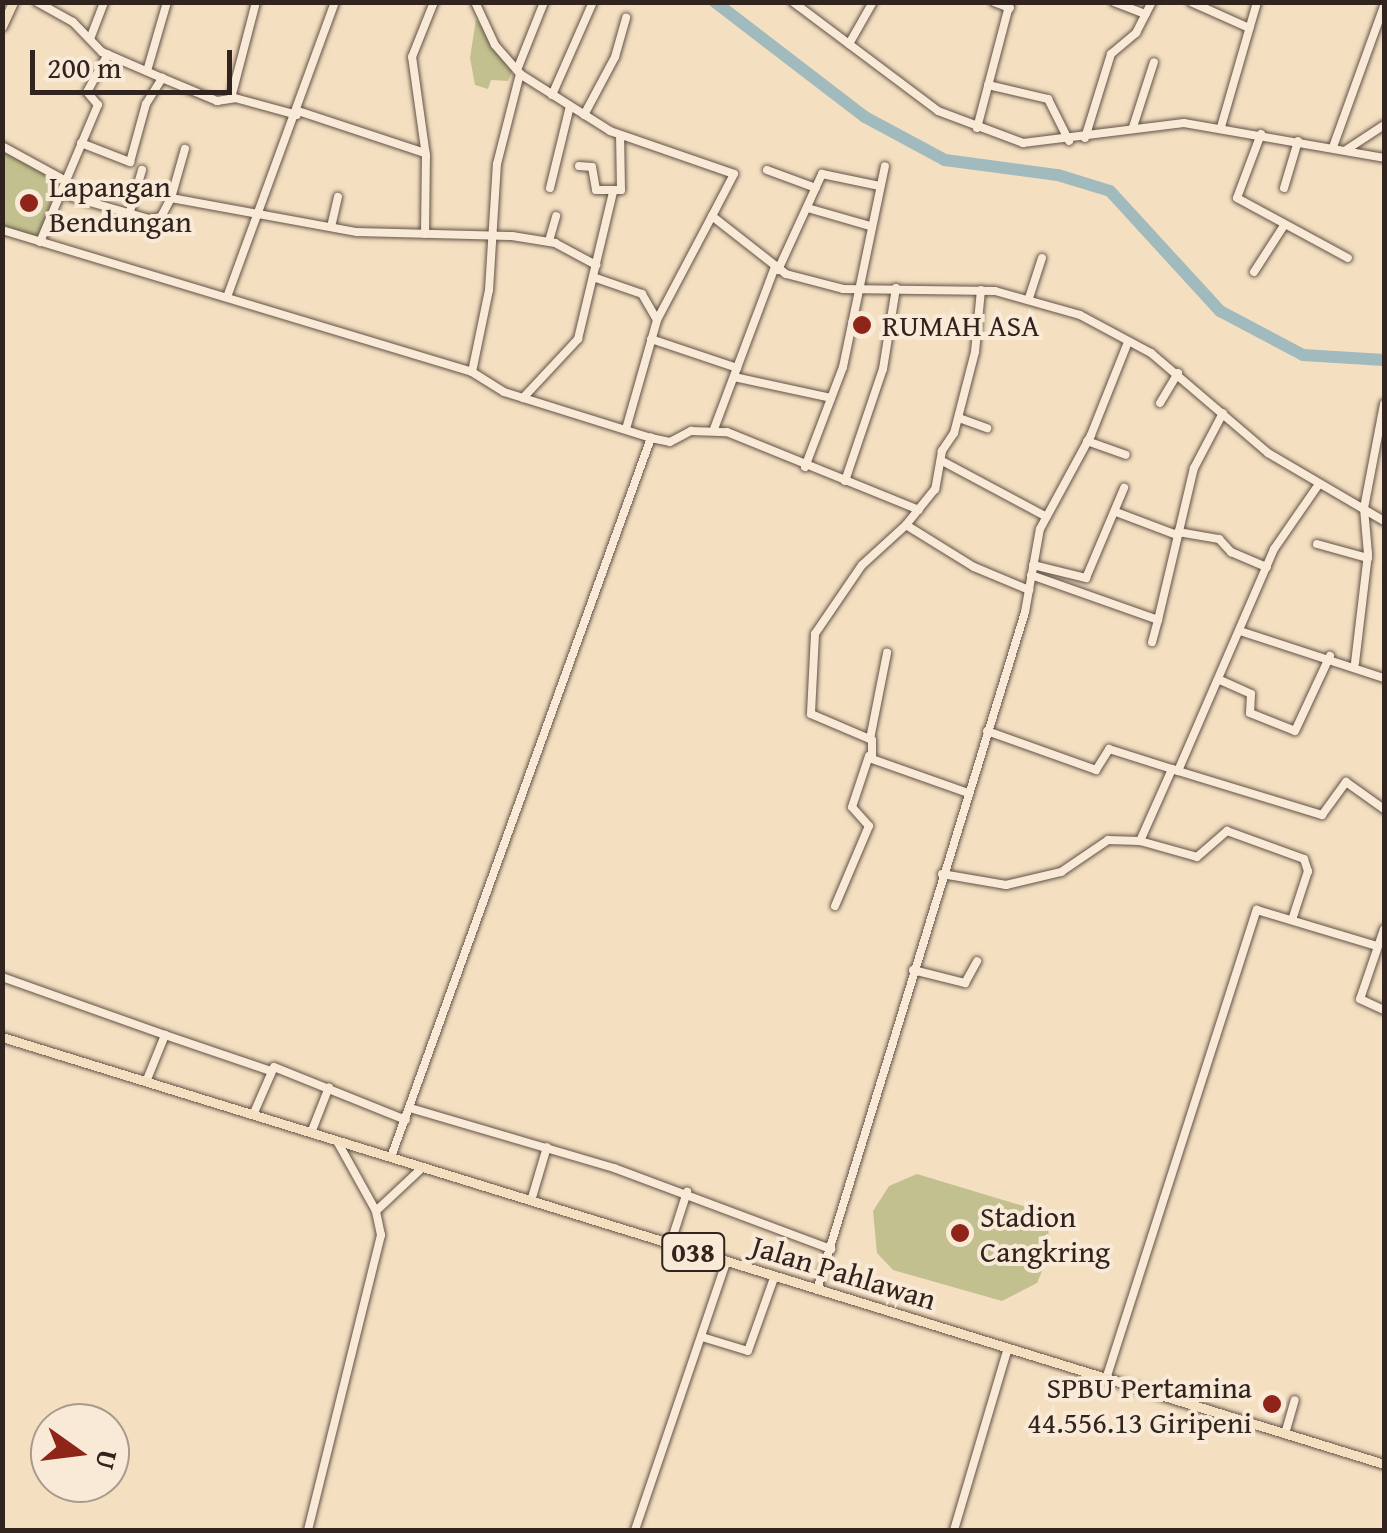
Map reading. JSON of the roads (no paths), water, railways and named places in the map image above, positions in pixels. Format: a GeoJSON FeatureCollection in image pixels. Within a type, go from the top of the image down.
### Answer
{"type":"FeatureCollection","features":[{"type":"Feature","properties":{"kind":"main road"},"geometry":{"type":"LineString","coordinates":[[2,26],[13,2]]}},
{"type":"Feature","properties":{"kind":"main road","name":"Jalan Pahlawan"},"geometry":{"type":"LineString","coordinates":[[2,1037],[337,1141],[393,1153],[423,1167],[726,1263],[1384,1464]]}},
{"type":"Feature","properties":{"kind":"street"},"geometry":{"type":"LineString","coordinates":[[37,2],[108,54],[212,99],[232,98],[297,113],[425,153]]}},
{"type":"Feature","properties":{"kind":"street"},"geometry":{"type":"LineString","coordinates":[[90,40],[104,2]]}},
{"type":"Feature","properties":{"kind":"street"},"geometry":{"type":"LineString","coordinates":[[147,71],[167,2]]}},
{"type":"Feature","properties":{"kind":"street"},"geometry":{"type":"LineString","coordinates":[[232,98],[256,2]]}},
{"type":"Feature","properties":{"kind":"street"},"geometry":{"type":"LineString","coordinates":[[228,297],[262,215],[335,2]]}},
{"type":"Feature","properties":{"kind":"street"},"geometry":{"type":"LineString","coordinates":[[426,234],[425,153],[412,57],[434,2]]}},
{"type":"Feature","properties":{"kind":"street"},"geometry":{"type":"LineString","coordinates":[[476,2],[495,46],[518,72],[552,95],[620,134],[734,174],[656,320],[626,429]]}},
{"type":"Feature","properties":{"kind":"street"},"geometry":{"type":"LineString","coordinates":[[472,372],[487,301],[491,234],[508,105],[544,2]]}},
{"type":"Feature","properties":{"kind":"street"},"geometry":{"type":"LineString","coordinates":[[552,95],[593,2]]}},
{"type":"Feature","properties":{"kind":"street"},"geometry":{"type":"LineString","coordinates":[[793,2],[938,110],[977,128],[1034,145],[1134,127],[1220,127],[1384,158]]}},
{"type":"Feature","properties":{"kind":"street"},"geometry":{"type":"LineString","coordinates":[[848,44],[873,2]]}},
{"type":"Feature","properties":{"kind":"street"},"geometry":{"type":"LineString","coordinates":[[977,128],[1010,5],[994,2]]}},
{"type":"Feature","properties":{"kind":"street"},"geometry":{"type":"LineString","coordinates":[[1114,2],[1146,14]]}},
{"type":"Feature","properties":{"kind":"street"},"geometry":{"type":"LineString","coordinates":[[1086,138],[1111,54],[1133,37],[1152,2]]}},
{"type":"Feature","properties":{"kind":"street"},"geometry":{"type":"LineString","coordinates":[[1220,127],[1257,2]]}},
{"type":"Feature","properties":{"kind":"street"},"geometry":{"type":"LineString","coordinates":[[1194,3],[1248,28]]}},
{"type":"Feature","properties":{"kind":"street"},"geometry":{"type":"LineString","coordinates":[[1333,148],[1384,6]]}},
{"type":"Feature","properties":{"kind":"street"},"geometry":{"type":"LineString","coordinates":[[584,115],[615,57],[626,18]]}},
{"type":"Feature","properties":{"kind":"street"},"geometry":{"type":"LineString","coordinates":[[40,242],[98,104],[87,92],[108,54]]}},
{"type":"Feature","properties":{"kind":"street"},"geometry":{"type":"LineString","coordinates":[[1134,127],[1154,62]]}},
{"type":"Feature","properties":{"kind":"street"},"geometry":{"type":"LineString","coordinates":[[81,144],[130,162],[146,104],[162,78]]}},
{"type":"Feature","properties":{"kind":"street"},"geometry":{"type":"LineString","coordinates":[[988,85],[1048,98],[1068,141]]}},
{"type":"Feature","properties":{"kind":"street"},"geometry":{"type":"LineString","coordinates":[[550,188],[570,106]]}},
{"type":"Feature","properties":{"kind":"street"},"geometry":{"type":"LineString","coordinates":[[1346,150],[1384,124]]}},
{"type":"Feature","properties":{"kind":"street"},"geometry":{"type":"LineString","coordinates":[[579,166],[592,167],[596,190],[613,192],[623,185],[620,134]]}},
{"type":"Feature","properties":{"kind":"street"},"geometry":{"type":"LineString","coordinates":[[1262,134],[1237,198],[1283,227],[1348,258]]}},
{"type":"Feature","properties":{"kind":"street"},"geometry":{"type":"LineString","coordinates":[[1284,188],[1298,141]]}},
{"type":"Feature","properties":{"kind":"street"},"geometry":{"type":"LineString","coordinates":[[2,146],[64,180]]}},
{"type":"Feature","properties":{"kind":"street"},"geometry":{"type":"LineString","coordinates":[[58,194],[129,215],[160,218],[172,198],[185,149]]}},
{"type":"Feature","properties":{"kind":"street"},"geometry":{"type":"LineString","coordinates":[[805,466],[852,330],[856,289],[885,166]]}},
{"type":"Feature","properties":{"kind":"street"},"geometry":{"type":"LineString","coordinates":[[129,215],[142,170]]}},
{"type":"Feature","properties":{"kind":"street"},"geometry":{"type":"LineString","coordinates":[[767,170],[816,188]]}},
{"type":"Feature","properties":{"kind":"street"},"geometry":{"type":"LineString","coordinates":[[714,429],[777,269],[810,209],[816,188],[826,174],[880,186]]}},
{"type":"Feature","properties":{"kind":"street"},"geometry":{"type":"LineString","coordinates":[[523,398],[543,370],[574,347],[613,192]]}},
{"type":"Feature","properties":{"kind":"street"},"geometry":{"type":"LineString","coordinates":[[330,227],[338,197]]}},
{"type":"Feature","properties":{"kind":"street"},"geometry":{"type":"LineString","coordinates":[[172,198],[330,227],[491,234],[549,241],[596,264]]}},
{"type":"Feature","properties":{"kind":"street"},"geometry":{"type":"LineString","coordinates":[[810,209],[870,226]]}},
{"type":"Feature","properties":{"kind":"street"},"geometry":{"type":"LineString","coordinates":[[549,241],[556,216]]}},
{"type":"Feature","properties":{"kind":"street"},"geometry":{"type":"LineString","coordinates":[[712,216],[777,269],[813,284],[856,289],[981,290],[1029,298],[1094,321],[1178,374],[1268,453],[1384,521]]}},
{"type":"Feature","properties":{"kind":"street"},"geometry":{"type":"LineString","coordinates":[[1254,272],[1283,227]]}},
{"type":"Feature","properties":{"kind":"street"},"geometry":{"type":"LineString","coordinates":[[2,230],[472,372],[523,398],[651,438],[670,442],[714,429],[919,510]]}},
{"type":"Feature","properties":{"kind":"street"},"geometry":{"type":"LineString","coordinates":[[1029,298],[1042,258]]}},
{"type":"Feature","properties":{"kind":"street"},"geometry":{"type":"LineString","coordinates":[[593,278],[642,294],[656,320]]}},
{"type":"Feature","properties":{"kind":"street"},"geometry":{"type":"LineString","coordinates":[[845,481],[884,370],[896,288]]}},
{"type":"Feature","properties":{"kind":"street"},"geometry":{"type":"LineString","coordinates":[[870,739],[812,716],[811,649],[852,578],[919,510],[944,462],[959,418],[981,290]]}},
{"type":"Feature","properties":{"kind":"street"},"geometry":{"type":"LineString","coordinates":[[651,340],[736,373],[831,398]]}},
{"type":"Feature","properties":{"kind":"street"},"geometry":{"type":"LineString","coordinates":[[818,1290],[1029,590],[1045,516],[1087,441],[1128,342]]}},
{"type":"Feature","properties":{"kind":"street"},"geometry":{"type":"LineString","coordinates":[[1160,403],[1178,374]]}},
{"type":"Feature","properties":{"kind":"street"},"geometry":{"type":"LineString","coordinates":[[1355,663],[1368,558],[1364,508],[1381,442],[1384,404]]}},
{"type":"Feature","properties":{"kind":"street"},"geometry":{"type":"LineString","coordinates":[[1152,642],[1194,468],[1223,413]]}},
{"type":"Feature","properties":{"kind":"street"},"geometry":{"type":"LineString","coordinates":[[959,418],[987,428]]}},
{"type":"Feature","properties":{"kind":"street"},"geometry":{"type":"LineString","coordinates":[[393,1153],[651,438]]}},
{"type":"Feature","properties":{"kind":"street"},"geometry":{"type":"LineString","coordinates":[[1087,441],[1126,454]]}},
{"type":"Feature","properties":{"kind":"street"},"geometry":{"type":"LineString","coordinates":[[944,462],[1045,516]]}},
{"type":"Feature","properties":{"kind":"street"},"geometry":{"type":"LineString","coordinates":[[1140,841],[1243,632],[1268,567],[1319,484]]}},
{"type":"Feature","properties":{"kind":"street"},"geometry":{"type":"LineString","coordinates":[[1032,570],[1086,578],[1124,488]]}},
{"type":"Feature","properties":{"kind":"street"},"geometry":{"type":"LineString","coordinates":[[1116,512],[1177,534],[1219,539],[1231,552],[1268,567]]}},
{"type":"Feature","properties":{"kind":"street"},"geometry":{"type":"LineString","coordinates":[[906,525],[974,568],[1029,590]]}},
{"type":"Feature","properties":{"kind":"street"},"geometry":{"type":"LineString","coordinates":[[1317,544],[1368,558]]}},
{"type":"Feature","properties":{"kind":"street"},"geometry":{"type":"LineString","coordinates":[[1032,570],[1158,620]]}},
{"type":"Feature","properties":{"kind":"street"},"geometry":{"type":"LineString","coordinates":[[1243,632],[1355,663],[1384,678]]}},
{"type":"Feature","properties":{"kind":"street"},"geometry":{"type":"LineString","coordinates":[[835,906],[869,826],[852,808],[870,756],[887,653]]}},
{"type":"Feature","properties":{"kind":"street"},"geometry":{"type":"LineString","coordinates":[[1220,680],[1251,694],[1250,713],[1295,731],[1330,656]]}},
{"type":"Feature","properties":{"kind":"street"},"geometry":{"type":"LineString","coordinates":[[986,732],[1096,770],[1109,749],[1322,815],[1346,782],[1384,809]]}},
{"type":"Feature","properties":{"kind":"street"},"geometry":{"type":"LineString","coordinates":[[870,756],[968,792]]}},
{"type":"Feature","properties":{"kind":"street"},"geometry":{"type":"LineString","coordinates":[[942,874],[1006,885],[1061,872],[1108,840],[1140,841],[1197,857],[1227,831],[1304,859],[1308,871],[1293,917]]}},
{"type":"Feature","properties":{"kind":"street"},"geometry":{"type":"LineString","coordinates":[[1106,1379],[1253,917],[1261,908],[1378,946]]}},
{"type":"Feature","properties":{"kind":"street"},"geometry":{"type":"LineString","coordinates":[[1384,929],[1360,999],[1384,1010]]}},
{"type":"Feature","properties":{"kind":"street"},"geometry":{"type":"LineString","coordinates":[[913,970],[965,983],[977,961]]}},
{"type":"Feature","properties":{"kind":"street"},"geometry":{"type":"LineString","coordinates":[[2,978],[268,1070],[280,1068],[406,1120]]}},
{"type":"Feature","properties":{"kind":"street"},"geometry":{"type":"LineString","coordinates":[[146,1082],[165,1035]]}},
{"type":"Feature","properties":{"kind":"street"},"geometry":{"type":"LineString","coordinates":[[253,1115],[268,1070]]}},
{"type":"Feature","properties":{"kind":"street"},"geometry":{"type":"LineString","coordinates":[[311,1133],[328,1087]]}},
{"type":"Feature","properties":{"kind":"street"},"geometry":{"type":"LineString","coordinates":[[410,1108],[686,1192],[830,1248]]}},
{"type":"Feature","properties":{"kind":"street"},"geometry":{"type":"LineString","coordinates":[[308,1530],[380,1235],[376,1210],[337,1141]]}},
{"type":"Feature","properties":{"kind":"street"},"geometry":{"type":"LineString","coordinates":[[532,1202],[548,1148]]}},
{"type":"Feature","properties":{"kind":"street"},"geometry":{"type":"LineString","coordinates":[[376,1210],[423,1167]]}},
{"type":"Feature","properties":{"kind":"street"},"geometry":{"type":"LineString","coordinates":[[670,1245],[686,1192]]}},
{"type":"Feature","properties":{"kind":"street"},"geometry":{"type":"LineString","coordinates":[[635,1530],[726,1263]]}},
{"type":"Feature","properties":{"kind":"street"},"geometry":{"type":"LineString","coordinates":[[702,1337],[748,1351],[774,1278]]}},
{"type":"Feature","properties":{"kind":"street"},"geometry":{"type":"LineString","coordinates":[[954,1530],[1008,1348]]}},
{"type":"Feature","properties":{"kind":"street"},"geometry":{"type":"LineString","coordinates":[[1285,1434],[1295,1400]]}},
{"type":"Feature","properties":{"kind":"waterway"},"geometry":{"type":"LineString","coordinates":[[715,2],[865,117],[945,160],[1058,175],[1110,191],[1220,311],[1303,355],[1384,360]]}},
{"type":"Feature","properties":{"kind":"place","name":"Lapangan Bendungan"},"geometry":{"type":"Point","coordinates":[29,203]}},
{"type":"Feature","properties":{"kind":"place","name":"RUMAH ASA"},"geometry":{"type":"Point","coordinates":[862,325]}},
{"type":"Feature","properties":{"kind":"place","name":"Stadion Cangkring"},"geometry":{"type":"Point","coordinates":[960,1233]}},
{"type":"Feature","properties":{"kind":"place","name":"SPBU Pertamina 44.556.13 Giripeni"},"geometry":{"type":"Point","coordinates":[1272,1404]}}]}
